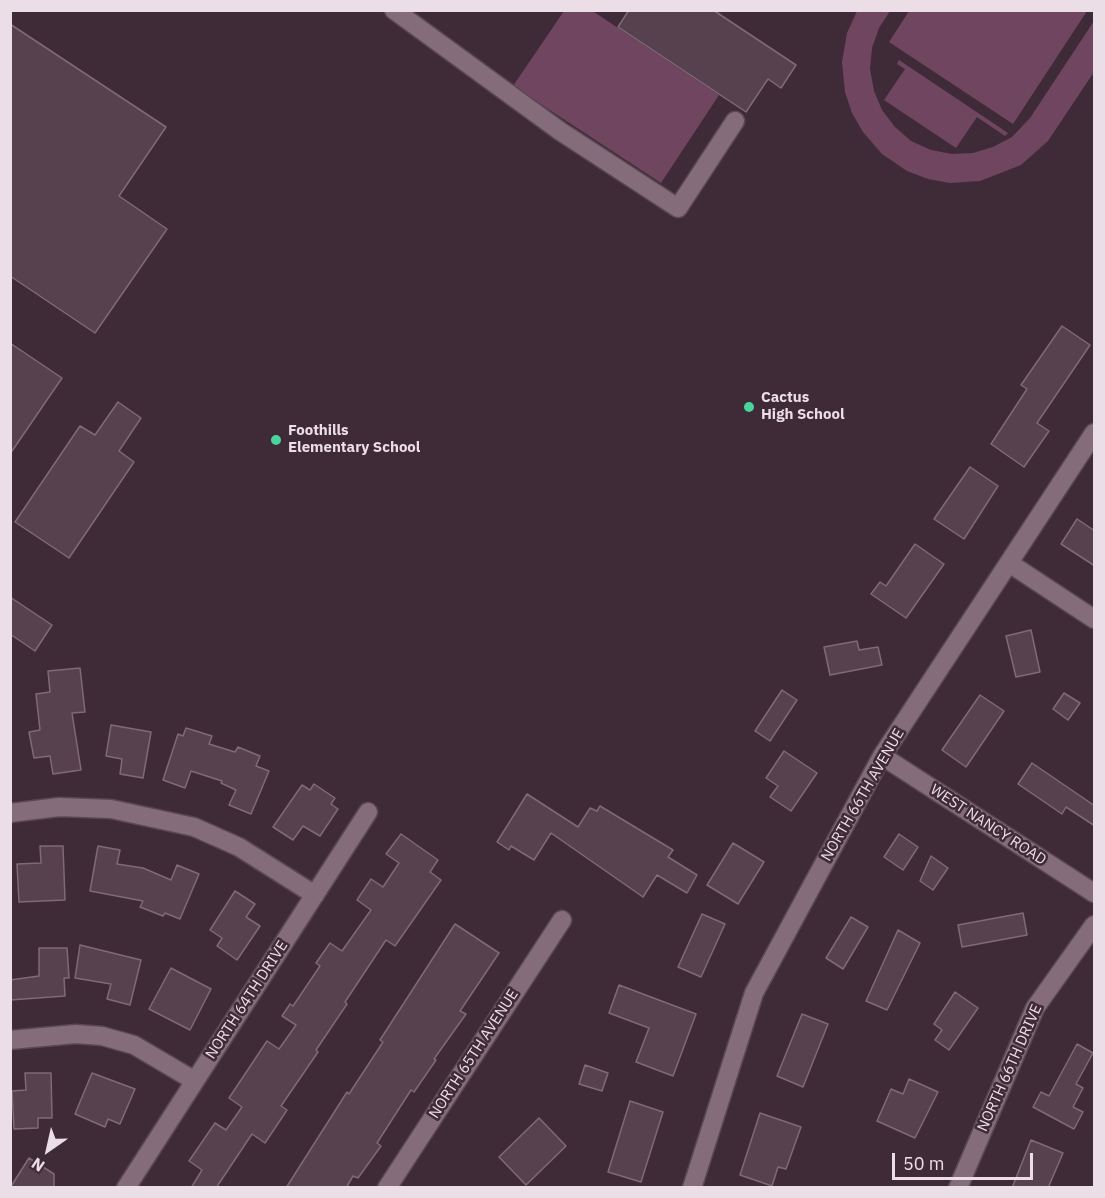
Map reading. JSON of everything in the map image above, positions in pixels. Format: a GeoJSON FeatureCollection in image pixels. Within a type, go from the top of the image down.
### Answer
{"type":"FeatureCollection","features":[{"type":"Feature","properties":{"kind":"street"},"geometry":{"type":"LineString","coordinates":[[394,10],[560,131],[678,208],[735,121]]}},
{"type":"Feature","properties":{"kind":"street","name":"NORTH 66TH AVENUE"},"geometry":{"type":"LineString","coordinates":[[692,1188],[754,993],[882,756],[1095,433]]}},
{"type":"Feature","properties":{"kind":"street"},"geometry":{"type":"LineString","coordinates":[[1009,563],[1095,619]]}},
{"type":"Feature","properties":{"kind":"street","name":"WEST NANCY ROAD"},"geometry":{"type":"LineString","coordinates":[[882,756],[1095,893]]}},
{"type":"Feature","properties":{"kind":"street"},"geometry":{"type":"LineString","coordinates":[[10,813],[58,807],[111,809],[194,827],[239,847],[315,895]]}},
{"type":"Feature","properties":{"kind":"street","name":"NORTH 64TH DRIVE"},"geometry":{"type":"LineString","coordinates":[[126,1188],[368,812]]}},
{"type":"Feature","properties":{"kind":"street","name":"NORTH 65TH AVENUE"},"geometry":{"type":"LineString","coordinates":[[387,1188],[562,920]]}},
{"type":"Feature","properties":{"kind":"street","name":"NORTH 66TH DRIVE"},"geometry":{"type":"LineString","coordinates":[[958,1188],[1035,1008],[1095,925]]}},
{"type":"Feature","properties":{"kind":"street"},"geometry":{"type":"LineString","coordinates":[[10,1040],[76,1034],[102,1036],[134,1045],[195,1080]]}},
{"type":"Feature","properties":{"kind":"shaded area"},"geometry":{"type":"Polygon","coordinates":[[[591,10],[719,95],[661,183],[513,86],[564,11],[591,10]]]}},
{"type":"Feature","properties":{"kind":"shaded area"},"geometry":{"type":"Polygon","coordinates":[[[857,11],[890,11],[879,28],[872,48],[870,69],[874,91],[882,110],[895,127],[911,141],[931,150],[952,154],[973,153],[993,147],[1012,137],[1030,118],[1094,21],[1094,72],[1048,141],[1021,165],[980,181],[950,183],[928,179],[907,171],[882,154],[863,132],[852,113],[845,92],[842,62],[847,33],[857,11]]]}},
{"type":"Feature","properties":{"kind":"shaded area"},"geometry":{"type":"Polygon","coordinates":[[[909,11],[1087,11],[1013,124],[889,42],[909,11]]]}},
{"type":"Feature","properties":{"kind":"shaded area"},"geometry":{"type":"Polygon","coordinates":[[[899,60],[1008,133],[1005,136],[977,117],[956,148],[884,100],[905,69],[897,64],[899,60]]]}},
{"type":"Feature","properties":{"kind":"building"},"geometry":{"type":"Polygon","coordinates":[[[629,10],[713,10],[796,65],[781,88],[768,79],[746,112],[618,27],[629,10]]]}},
{"type":"Feature","properties":{"kind":"building"},"geometry":{"type":"Polygon","coordinates":[[[10,24],[166,127],[119,196],[167,229],[95,333],[10,276],[10,24]]]}},
{"type":"Feature","properties":{"kind":"building"},"geometry":{"type":"Polygon","coordinates":[[[1062,326],[1090,345],[1037,423],[1049,431],[1024,467],[991,444],[1027,389],[1021,385],[1062,326]]]}},
{"type":"Feature","properties":{"kind":"building"},"geometry":{"type":"Polygon","coordinates":[[[10,343],[62,378],[10,454],[10,343]]]}},
{"type":"Feature","properties":{"kind":"building"},"geometry":{"type":"Polygon","coordinates":[[[118,402],[141,418],[119,451],[134,462],[69,558],[15,522],[80,426],[95,435],[118,402]]]}},
{"type":"Feature","properties":{"kind":"building"},"geometry":{"type":"Polygon","coordinates":[[[970,467],[998,486],[964,539],[934,519],[970,467]]]}},
{"type":"Feature","properties":{"kind":"building"},"geometry":{"type":"Polygon","coordinates":[[[1077,519],[1095,531],[1095,566],[1061,544],[1077,519]]]}},
{"type":"Feature","properties":{"kind":"building"},"geometry":{"type":"Polygon","coordinates":[[[915,544],[944,564],[906,618],[871,594],[880,582],[886,586],[915,544]]]}},
{"type":"Feature","properties":{"kind":"building"},"geometry":{"type":"Polygon","coordinates":[[[10,597],[52,625],[35,651],[10,634],[10,597]]]}},
{"type":"Feature","properties":{"kind":"building"},"geometry":{"type":"Polygon","coordinates":[[[1031,630],[1040,672],[1016,677],[1006,636],[1031,630]]]}},
{"type":"Feature","properties":{"kind":"building"},"geometry":{"type":"Polygon","coordinates":[[[857,641],[859,650],[878,647],[882,665],[830,675],[824,647],[857,641]]]}},
{"type":"Feature","properties":{"kind":"building"},"geometry":{"type":"Polygon","coordinates":[[[80,668],[85,712],[72,713],[81,770],[53,774],[50,756],[34,758],[29,732],[40,730],[36,694],[50,692],[48,671],[80,668]]]}},
{"type":"Feature","properties":{"kind":"building"},"geometry":{"type":"Polygon","coordinates":[[[782,690],[797,700],[770,741],[755,731],[782,690]]]}},
{"type":"Feature","properties":{"kind":"building"},"geometry":{"type":"Polygon","coordinates":[[[1064,693],[1080,703],[1068,720],[1053,709],[1064,693]]]}},
{"type":"Feature","properties":{"kind":"building"},"geometry":{"type":"Polygon","coordinates":[[[980,695],[1004,711],[966,767],[942,750],[980,695]]]}},
{"type":"Feature","properties":{"kind":"building"},"geometry":{"type":"Polygon","coordinates":[[[111,725],[151,732],[143,778],[120,774],[122,759],[106,756],[111,725]]]}},
{"type":"Feature","properties":{"kind":"building"},"geometry":{"type":"Polygon","coordinates":[[[186,728],[212,736],[209,744],[235,752],[238,747],[260,756],[256,766],[269,771],[251,814],[229,805],[236,790],[221,783],[222,781],[191,771],[185,788],[163,780],[178,734],[183,736],[186,728]]]}},
{"type":"Feature","properties":{"kind":"building"},"geometry":{"type":"Polygon","coordinates":[[[784,751],[817,773],[791,811],[770,797],[778,786],[766,778],[784,751]]]}},
{"type":"Feature","properties":{"kind":"building"},"geometry":{"type":"Polygon","coordinates":[[[1032,763],[1095,806],[1095,826],[1066,807],[1062,814],[1018,784],[1032,763]]]}},
{"type":"Feature","properties":{"kind":"building"},"geometry":{"type":"Polygon","coordinates":[[[314,784],[335,798],[331,804],[338,809],[320,836],[303,826],[293,840],[273,827],[302,785],[310,790],[314,784]]]}},
{"type":"Feature","properties":{"kind":"building"},"geometry":{"type":"Polygon","coordinates":[[[527,794],[578,827],[590,808],[597,811],[600,806],[673,850],[668,857],[697,875],[687,893],[657,875],[643,897],[551,833],[534,860],[511,846],[509,850],[497,842],[527,794]]]}},
{"type":"Feature","properties":{"kind":"building"},"geometry":{"type":"Polygon","coordinates":[[[401,834],[438,860],[430,872],[441,880],[395,946],[386,940],[345,1002],[347,1004],[316,1050],[318,1052],[281,1106],[287,1110],[265,1143],[252,1134],[216,1188],[191,1188],[202,1170],[189,1161],[215,1123],[226,1130],[242,1107],[229,1098],[267,1041],[279,1049],[296,1025],[282,1016],[290,1004],[293,1006],[320,966],[316,963],[330,943],[342,951],[371,910],[357,900],[371,879],[383,887],[399,863],[386,854],[401,834]]]}},
{"type":"Feature","properties":{"kind":"building"},"geometry":{"type":"Polygon","coordinates":[[[899,834],[918,847],[903,870],[884,857],[899,834]]]}},
{"type":"Feature","properties":{"kind":"building"},"geometry":{"type":"Polygon","coordinates":[[[733,843],[764,862],[738,904],[707,885],[733,843]]]}},
{"type":"Feature","properties":{"kind":"building"},"geometry":{"type":"Polygon","coordinates":[[[40,846],[63,846],[65,900],[19,902],[17,864],[41,863],[40,846]]]}},
{"type":"Feature","properties":{"kind":"building"},"geometry":{"type":"Polygon","coordinates":[[[98,846],[120,850],[117,864],[143,868],[171,880],[177,865],[199,874],[180,919],[165,913],[163,916],[140,907],[143,901],[90,891],[98,846]]]}},
{"type":"Feature","properties":{"kind":"building"},"geometry":{"type":"Polygon","coordinates":[[[931,856],[948,868],[933,890],[920,881],[931,856]]]}},
{"type":"Feature","properties":{"kind":"building"},"geometry":{"type":"Polygon","coordinates":[[[235,891],[255,904],[246,917],[260,926],[237,960],[217,946],[222,938],[210,930],[235,891]]]}},
{"type":"Feature","properties":{"kind":"building"},"geometry":{"type":"Polygon","coordinates":[[[1023,913],[1027,935],[962,947],[958,925],[1023,913]]]}},
{"type":"Feature","properties":{"kind":"building"},"geometry":{"type":"Polygon","coordinates":[[[702,914],[725,924],[701,977],[678,967],[702,914]]]}},
{"type":"Feature","properties":{"kind":"building"},"geometry":{"type":"Polygon","coordinates":[[[851,917],[868,927],[843,969],[826,958],[851,917]]]}},
{"type":"Feature","properties":{"kind":"building"},"geometry":{"type":"Polygon","coordinates":[[[455,924],[499,953],[460,1011],[466,1014],[414,1092],[411,1090],[377,1143],[381,1146],[358,1178],[353,1176],[346,1188],[286,1188],[347,1092],[349,1094],[383,1042],[380,1040],[455,924]]]}},
{"type":"Feature","properties":{"kind":"building"},"geometry":{"type":"Polygon","coordinates":[[[898,930],[920,943],[887,1010],[866,1001],[898,930]]]}},
{"type":"Feature","properties":{"kind":"building"},"geometry":{"type":"Polygon","coordinates":[[[80,945],[141,960],[130,1005],[107,999],[111,984],[75,978],[80,945]]]}},
{"type":"Feature","properties":{"kind":"building"},"geometry":{"type":"Polygon","coordinates":[[[39,948],[67,948],[69,978],[64,978],[65,996],[10,1000],[10,980],[39,976],[39,948]]]}},
{"type":"Feature","properties":{"kind":"building"},"geometry":{"type":"Polygon","coordinates":[[[171,968],[211,989],[190,1030],[149,1009],[171,968]]]}},
{"type":"Feature","properties":{"kind":"building"},"geometry":{"type":"Polygon","coordinates":[[[619,985],[696,1014],[673,1076],[636,1062],[649,1028],[609,1013],[619,985]]]}},
{"type":"Feature","properties":{"kind":"building"},"geometry":{"type":"Polygon","coordinates":[[[955,992],[978,1008],[949,1050],[935,1040],[942,1030],[934,1024],[955,992]]]}},
{"type":"Feature","properties":{"kind":"building"},"geometry":{"type":"Polygon","coordinates":[[[802,1014],[828,1024],[803,1087],[777,1076],[802,1014]]]}},
{"type":"Feature","properties":{"kind":"building"},"geometry":{"type":"Polygon","coordinates":[[[1077,1044],[1093,1053],[1076,1084],[1083,1088],[1073,1107],[1083,1112],[1074,1129],[1033,1107],[1041,1092],[1049,1096],[1077,1044]]]}},
{"type":"Feature","properties":{"kind":"building"},"geometry":{"type":"Polygon","coordinates":[[[585,1065],[608,1073],[602,1091],[579,1084],[585,1065]]]}},
{"type":"Feature","properties":{"kind":"building"},"geometry":{"type":"Polygon","coordinates":[[[25,1073],[51,1073],[52,1118],[38,1118],[38,1128],[14,1129],[12,1091],[26,1090],[25,1073]]]}},
{"type":"Feature","properties":{"kind":"building"},"geometry":{"type":"Polygon","coordinates":[[[92,1073],[135,1089],[120,1124],[108,1119],[105,1127],[75,1114],[92,1073]]]}},
{"type":"Feature","properties":{"kind":"building"},"geometry":{"type":"Polygon","coordinates":[[[909,1079],[938,1092],[915,1138],[877,1121],[891,1089],[903,1094],[909,1079]]]}},
{"type":"Feature","properties":{"kind":"building"},"geometry":{"type":"Polygon","coordinates":[[[630,1101],[663,1112],[641,1182],[608,1172],[630,1101]]]}},
{"type":"Feature","properties":{"kind":"building"},"geometry":{"type":"Polygon","coordinates":[[[760,1113],[801,1127],[786,1169],[778,1167],[772,1186],[740,1175],[760,1113]]]}},
{"type":"Feature","properties":{"kind":"building"},"geometry":{"type":"Polygon","coordinates":[[[539,1118],[566,1146],[526,1185],[499,1157],[539,1118]]]}},
{"type":"Feature","properties":{"kind":"building"},"geometry":{"type":"Polygon","coordinates":[[[1031,1140],[1063,1153],[1048,1188],[1012,1188],[1031,1140]]]}},
{"type":"Feature","properties":{"kind":"building"},"geometry":{"type":"Polygon","coordinates":[[[29,1158],[54,1174],[54,1188],[10,1188],[29,1158]]]}},
{"type":"Feature","properties":{"kind":"place","name":"Cactus High School"},"geometry":{"type":"Point","coordinates":[749,407]}},
{"type":"Feature","properties":{"kind":"place","name":"Foothills Elementary School"},"geometry":{"type":"Point","coordinates":[276,440]}}]}
